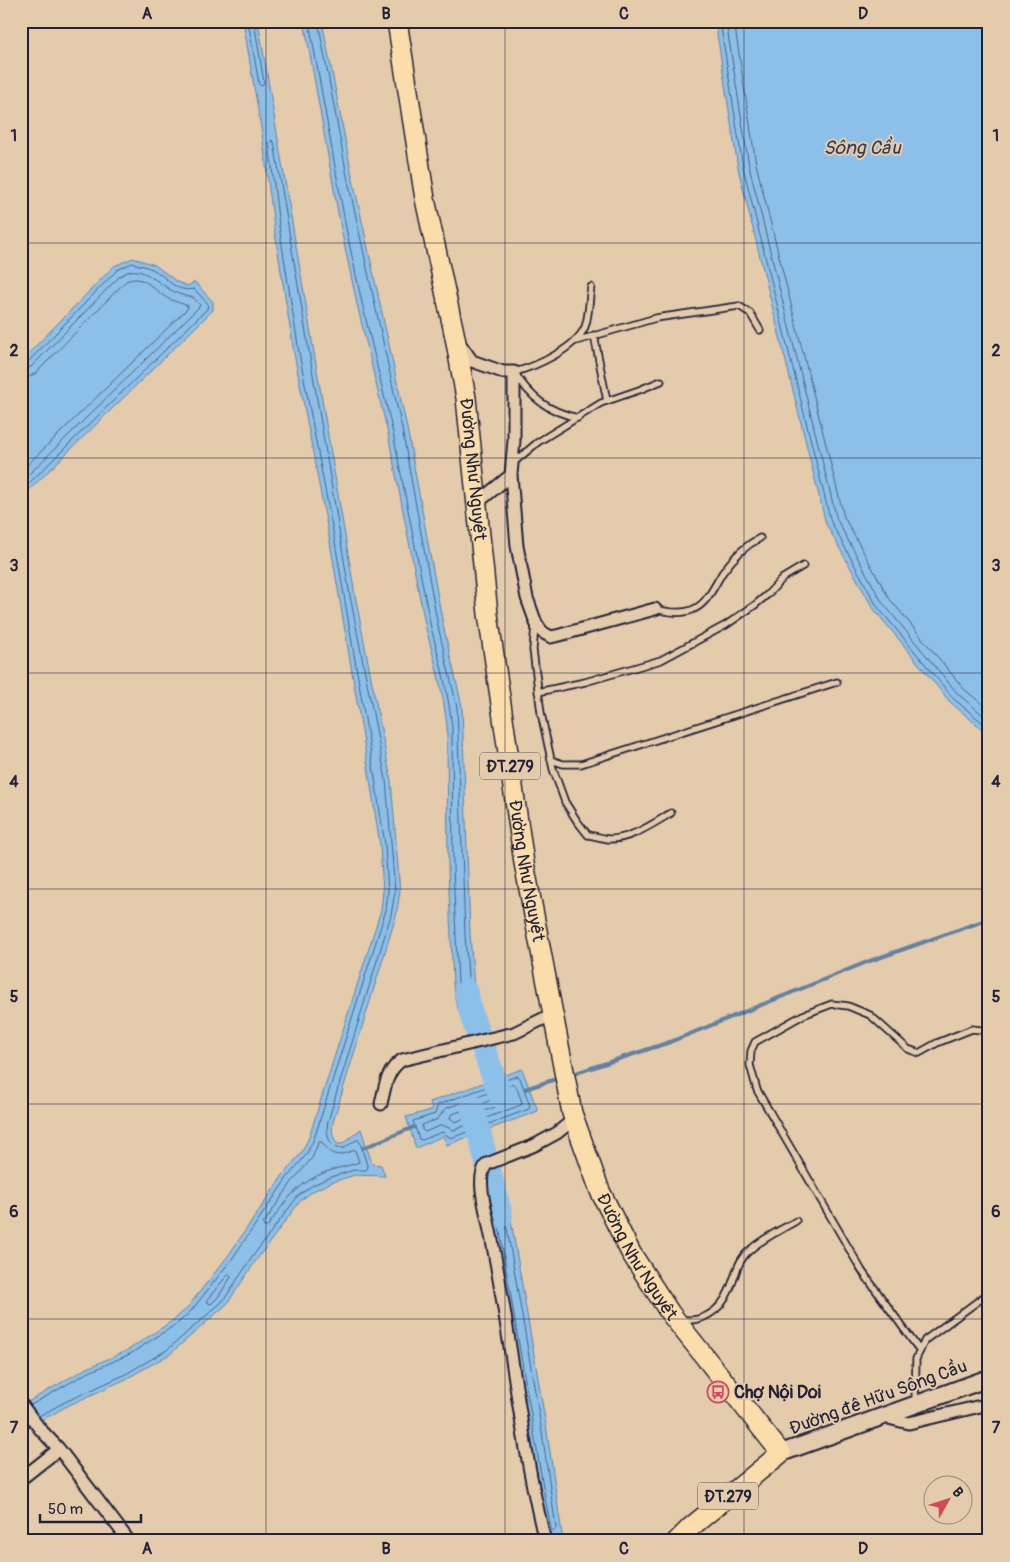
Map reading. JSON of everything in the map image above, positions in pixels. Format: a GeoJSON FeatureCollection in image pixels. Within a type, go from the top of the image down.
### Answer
{"type":"FeatureCollection","features":[{"type":"Feature","properties":{"kind":"main road","name":"Đường Như Nguyệt"},"geometry":{"type":"LineString","coordinates":[[396,21],[425,199],[455,337],[466,398],[488,614],[524,863],[574,1119],[600,1191],[627,1244],[674,1317],[781,1453]]}},
{"type":"Feature","properties":{"kind":"main road","name":"Đường đê Hữu Sông Cầu"},"geometry":{"type":"LineString","coordinates":[[781,1453],[989,1378]]}},
{"type":"Feature","properties":{"kind":"main road","name":"ĐT.279"},"geometry":{"type":"LineString","coordinates":[[677,1541],[690,1527],[781,1453]]}},
{"type":"Feature","properties":{"kind":"street"},"geometry":{"type":"LineString","coordinates":[[455,337],[472,361],[503,372],[514,372],[512,470],[517,546],[527,598],[536,623],[542,632],[551,636],[655,609]]}},
{"type":"Feature","properties":{"kind":"street"},"geometry":{"type":"LineString","coordinates":[[477,503],[512,470]]}},
{"type":"Feature","properties":{"kind":"street"},"geometry":{"type":"LineString","coordinates":[[382,1104],[385,1084],[390,1072],[394,1065],[402,1060],[514,1033],[553,1014]]}},
{"type":"Feature","properties":{"kind":"street"},"geometry":{"type":"LineString","coordinates":[[545,1541],[532,1485],[496,1256],[481,1177],[487,1164],[535,1145],[557,1133],[574,1119]]}},
{"type":"Feature","properties":{"kind":"street"},"geometry":{"type":"LineString","coordinates":[[21,1404],[40,1429],[59,1449],[129,1541]]}},
{"type":"Feature","properties":{"kind":"street"},"geometry":{"type":"LineString","coordinates":[[883,1416],[909,1423],[989,1404]]}},
{"type":"Feature","properties":{"kind":"street"},"geometry":{"type":"LineString","coordinates":[[21,1479],[59,1449]]}},
{"type":"Feature","properties":{"kind":"lane"},"geometry":{"type":"LineString","coordinates":[[575,341],[584,329],[591,287]]}},
{"type":"Feature","properties":{"kind":"lane"},"geometry":{"type":"LineString","coordinates":[[578,418],[563,415],[534,398],[514,372],[524,370],[543,361],[575,341],[656,318],[739,306],[750,313],[760,330]]}},
{"type":"Feature","properties":{"kind":"lane"},"geometry":{"type":"LineString","coordinates":[[594,335],[607,401]]}},
{"type":"Feature","properties":{"kind":"lane"},"geometry":{"type":"LineString","coordinates":[[512,470],[538,442],[601,403],[661,380]]}},
{"type":"Feature","properties":{"kind":"lane"},"geometry":{"type":"LineString","coordinates":[[655,609],[668,612],[695,609],[706,599],[737,554],[760,538]]}},
{"type":"Feature","properties":{"kind":"lane"},"geometry":{"type":"LineString","coordinates":[[538,692],[594,679],[661,660],[726,625],[755,605],[783,578],[803,566]]}},
{"type":"Feature","properties":{"kind":"lane"},"geometry":{"type":"LineString","coordinates":[[536,623],[533,650],[538,692],[551,760],[565,802],[577,822],[588,836],[610,839],[651,825],[672,813]]}},
{"type":"Feature","properties":{"kind":"lane"},"geometry":{"type":"LineString","coordinates":[[551,760],[563,764],[581,764],[837,682]]}},
{"type":"Feature","properties":{"kind":"lane"},"geometry":{"type":"LineString","coordinates":[[920,1351],[862,1271],[756,1090],[750,1065],[751,1052],[755,1042],[803,1015],[832,1004],[848,1006],[870,1015],[908,1049],[919,1052],[972,1029],[989,1031]]}},
{"type":"Feature","properties":{"kind":"lane"},"geometry":{"type":"LineString","coordinates":[[674,1317],[684,1320],[699,1319],[712,1314],[729,1292],[741,1260],[750,1250],[796,1221]]}},
{"type":"Feature","properties":{"kind":"lane"},"geometry":{"type":"LineString","coordinates":[[915,1405],[916,1359],[925,1340],[989,1292]]}},
{"type":"Feature","properties":{"kind":"water"},"geometry":{"type":"Polygon","coordinates":[[[243,21],[258,21],[355,595],[391,780],[400,892],[396,916],[332,1128],[337,1144],[342,1144],[361,1129],[372,1164],[381,1165],[385,1176],[355,1175],[332,1182],[315,1190],[301,1200],[257,1259],[227,1304],[170,1354],[126,1379],[67,1406],[21,1432],[21,1406],[83,1370],[128,1350],[175,1319],[187,1308],[228,1256],[283,1175],[302,1152],[309,1137],[381,910],[383,891],[380,846],[369,773],[330,542],[294,353],[274,227],[262,134],[243,21]]]}},
{"type":"Feature","properties":{"kind":"water"},"geometry":{"type":"Polygon","coordinates":[[[304,21],[322,21],[352,175],[407,428],[443,625],[462,706],[470,934],[474,988],[485,1019],[464,1026],[456,1003],[453,984],[448,868],[447,726],[388,434],[341,229],[304,21]]]}},
{"type":"Feature","properties":{"kind":"water","name":"Sông Cầu"},"geometry":{"type":"Polygon","coordinates":[[[715,21],[989,21],[989,735],[950,702],[873,608],[826,524],[738,168],[715,21]]]}},
{"type":"Feature","properties":{"kind":"water"},"geometry":{"type":"Polygon","coordinates":[[[133,258],[155,265],[177,282],[188,286],[195,282],[213,302],[213,310],[21,498],[21,361],[114,266],[133,258]]]}},
{"type":"Feature","properties":{"kind":"water"},"geometry":{"type":"Polygon","coordinates":[[[522,1069],[538,1111],[447,1145],[443,1136],[416,1148],[406,1117],[432,1110],[430,1102],[522,1069]]]}},
{"type":"Feature","properties":{"kind":"water"},"geometry":{"type":"Polygon","coordinates":[[[495,1182],[501,1182],[509,1209],[546,1425],[563,1541],[548,1541],[540,1499],[487,1188],[495,1182]]]}},
{"type":"Feature","properties":{"kind":"waterway"},"geometry":{"type":"LineString","coordinates":[[570,1075],[670,1042],[867,962],[989,919]]}},
{"type":"Feature","properties":{"kind":"waterway"},"geometry":{"type":"LineString","coordinates":[[466,992],[472,1017],[501,1097]]}},
{"type":"Feature","properties":{"kind":"waterway"},"geometry":{"type":"LineString","coordinates":[[525,1089],[559,1078]]}},
{"type":"Feature","properties":{"kind":"waterway"},"geometry":{"type":"LineString","coordinates":[[472,1106],[501,1216]]}},
{"type":"Feature","properties":{"kind":"waterway"},"geometry":{"type":"LineString","coordinates":[[363,1148],[414,1127]]}},
{"type":"Feature","properties":{"kind":"place","name":"Chợ Nội Doi"},"geometry":{"type":"Point","coordinates":[718,1392]}}]}
